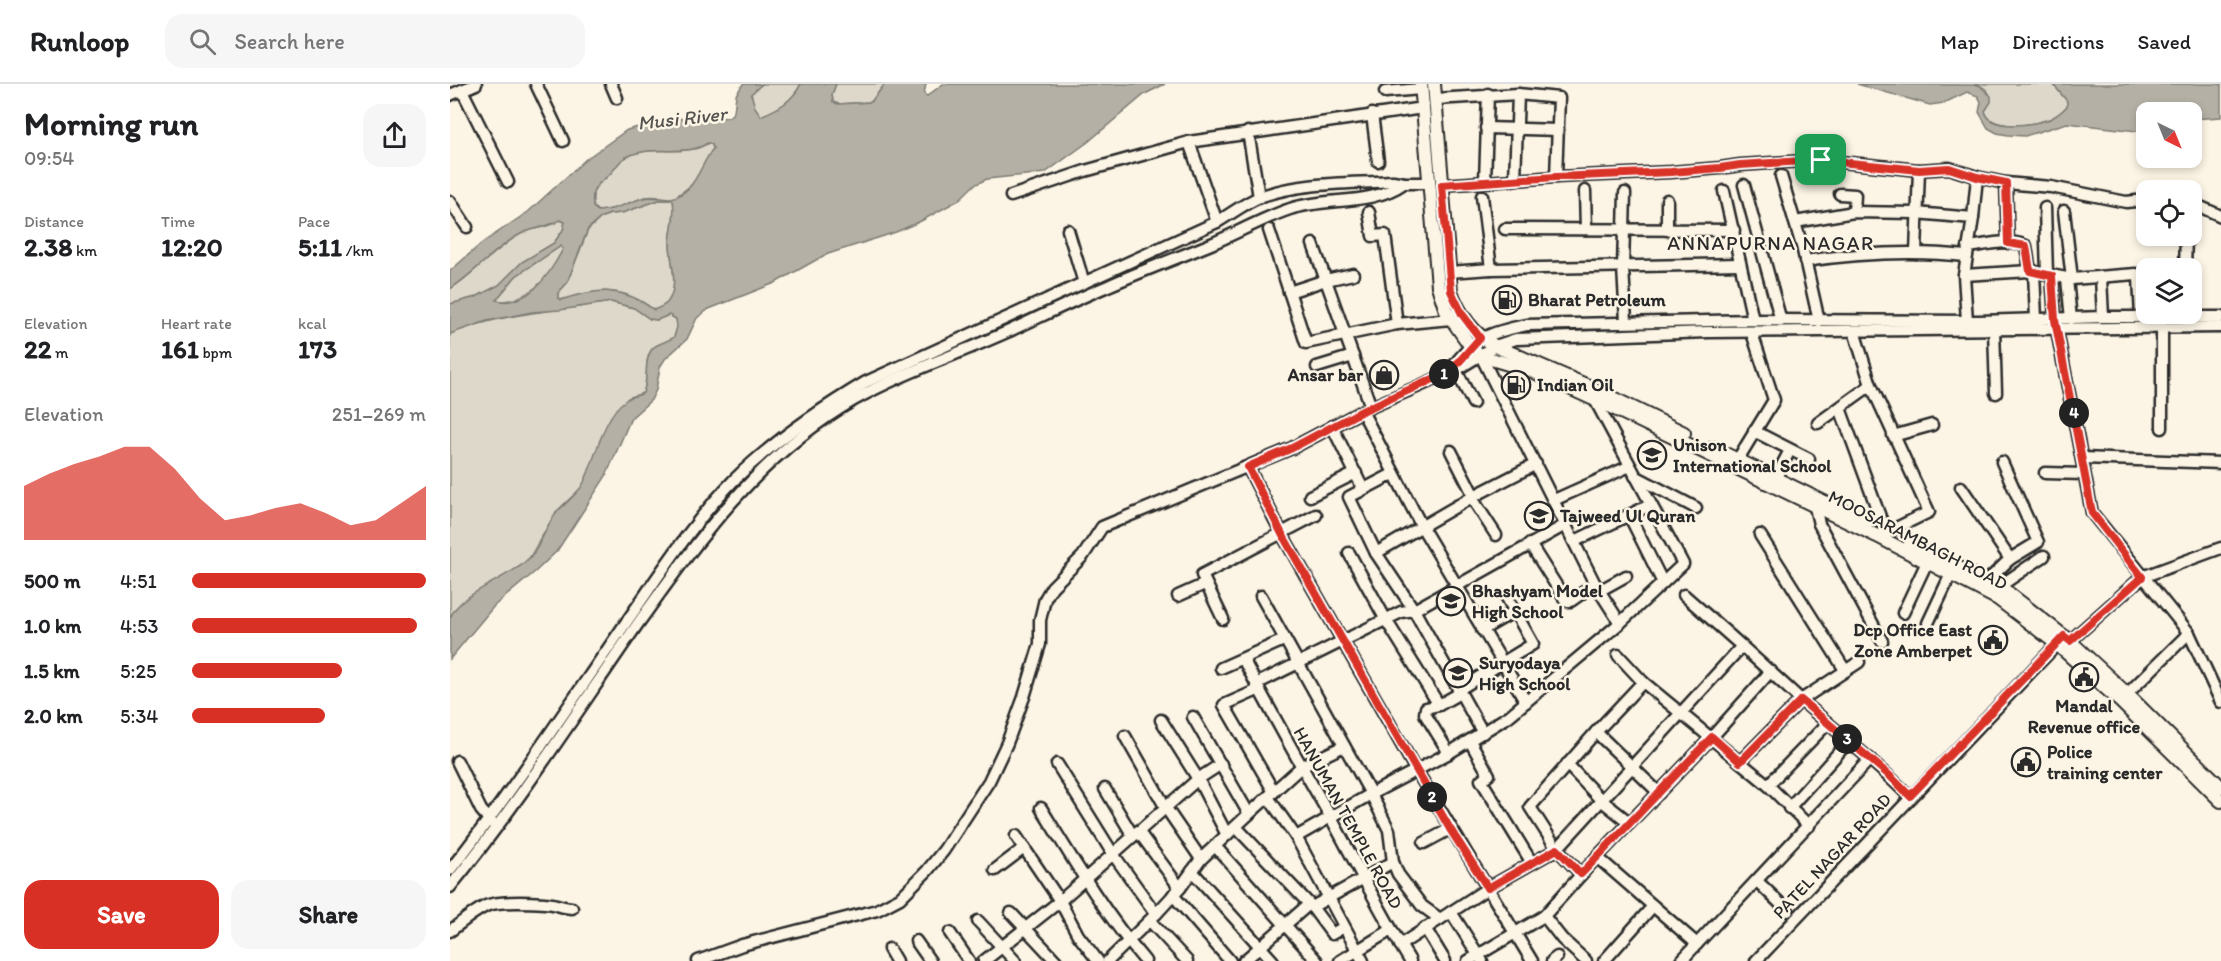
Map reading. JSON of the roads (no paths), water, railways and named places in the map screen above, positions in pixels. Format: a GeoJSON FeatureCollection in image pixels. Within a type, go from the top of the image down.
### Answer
{"type":"FeatureCollection","features":[{"type":"Feature","properties":{"kind":"main road","name":"MOOSARAMBAGH ROAD"},"geometry":{"type":"LineString","coordinates":[[1434,84],[1436,99],[1435,270],[1443,304],[1451,320],[1475,343],[1495,346],[1586,385],[2007,592],[2064,640],[2221,787]]}},
{"type":"Feature","properties":{"kind":"main road","name":"MOOSARAMBAGH ROAD"},"geometry":{"type":"LineString","coordinates":[[1421,86],[1455,302],[1482,356],[1532,372],[1595,400],[1815,507],[1998,599],[2064,640]]}},
{"type":"Feature","properties":{"kind":"main road","name":"MOOSARAMBAGH ROAD"},"geometry":{"type":"LineString","coordinates":[[2124,697],[2221,801]]}},
{"type":"Feature","properties":{"kind":"street"},"geometry":{"type":"LineString","coordinates":[[450,95],[476,84]]}},
{"type":"Feature","properties":{"kind":"street"},"geometry":{"type":"LineString","coordinates":[[536,84],[563,141]]}},
{"type":"Feature","properties":{"kind":"street"},"geometry":{"type":"LineString","coordinates":[[611,84],[617,98]]}},
{"type":"Feature","properties":{"kind":"street"},"geometry":{"type":"LineString","coordinates":[[1385,92],[1421,86]]}},
{"type":"Feature","properties":{"kind":"street"},"geometry":{"type":"LineString","coordinates":[[462,90],[508,183]]}},
{"type":"Feature","properties":{"kind":"street"},"geometry":{"type":"LineString","coordinates":[[1485,181],[1488,94]]}},
{"type":"Feature","properties":{"kind":"street"},"geometry":{"type":"LineString","coordinates":[[1436,99],[1488,94],[1558,98],[1556,177]]}},
{"type":"Feature","properties":{"kind":"street"},"geometry":{"type":"LineString","coordinates":[[1515,180],[1518,94]]}},
{"type":"Feature","properties":{"kind":"street"},"geometry":{"type":"LineString","coordinates":[[1011,196],[1085,171],[1189,142],[1423,108]]}},
{"type":"Feature","properties":{"kind":"street"},"geometry":{"type":"LineString","coordinates":[[1372,114],[1378,161]]}},
{"type":"Feature","properties":{"kind":"street"},"geometry":{"type":"LineString","coordinates":[[1486,128],[1558,130]]}},
{"type":"Feature","properties":{"kind":"street"},"geometry":{"type":"LineString","coordinates":[[1248,132],[1259,197]]}},
{"type":"Feature","properties":{"kind":"street"},"geometry":{"type":"LineString","coordinates":[[1189,142],[1217,222]]}},
{"type":"Feature","properties":{"kind":"street"},"geometry":{"type":"LineString","coordinates":[[450,887],[679,547],[734,480],[778,441],[828,405],[866,382],[1217,222],[1259,197],[1289,188],[1393,181],[1436,184],[1671,172],[1821,160],[1919,170],[1949,168],[2006,183],[2050,188],[2127,202],[2136,201]]}},
{"type":"Feature","properties":{"kind":"street"},"geometry":{"type":"LineString","coordinates":[[1916,253],[1919,170]]}},
{"type":"Feature","properties":{"kind":"street"},"geometry":{"type":"LineString","coordinates":[[1780,176],[1795,222],[1819,321]]}},
{"type":"Feature","properties":{"kind":"street"},"geometry":{"type":"LineString","coordinates":[[1967,321],[1964,275],[1977,177]]}},
{"type":"Feature","properties":{"kind":"street"},"geometry":{"type":"LineString","coordinates":[[450,870],[493,824],[712,523],[757,475],[788,447],[827,418],[855,400],[891,382],[969,350],[1108,285],[1203,248],[1289,209],[1311,203],[1363,198],[1394,190],[1404,183]]}},
{"type":"Feature","properties":{"kind":"street"},"geometry":{"type":"LineString","coordinates":[[2006,183],[2008,243]]}},
{"type":"Feature","properties":{"kind":"street"},"geometry":{"type":"LineString","coordinates":[[1744,185],[1780,321]]}},
{"type":"Feature","properties":{"kind":"street"},"geometry":{"type":"LineString","coordinates":[[1585,191],[1586,229]]}},
{"type":"Feature","properties":{"kind":"street"},"geometry":{"type":"LineString","coordinates":[[1724,191],[1754,320]]}},
{"type":"Feature","properties":{"kind":"street"},"geometry":{"type":"LineString","coordinates":[[1625,193],[1623,268],[1626,321]]}},
{"type":"Feature","properties":{"kind":"street"},"geometry":{"type":"LineString","coordinates":[[1840,194],[1855,195],[1854,212]]}},
{"type":"Feature","properties":{"kind":"street"},"geometry":{"type":"LineString","coordinates":[[1482,196],[1491,269]]}},
{"type":"Feature","properties":{"kind":"street"},"geometry":{"type":"LineString","coordinates":[[1667,200],[1667,230]]}},
{"type":"Feature","properties":{"kind":"street"},"geometry":{"type":"LineString","coordinates":[[450,201],[467,227]]}},
{"type":"Feature","properties":{"kind":"street"},"geometry":{"type":"LineString","coordinates":[[2202,207],[2221,216]]}},
{"type":"Feature","properties":{"kind":"street"},"geometry":{"type":"LineString","coordinates":[[2045,208],[2050,275],[2057,325],[2092,513],[2190,633],[2221,700]]}},
{"type":"Feature","properties":{"kind":"street"},"geometry":{"type":"LineString","coordinates":[[2064,211],[2071,319]]}},
{"type":"Feature","properties":{"kind":"street"},"geometry":{"type":"LineString","coordinates":[[1369,212],[1373,236],[1385,235],[1397,324]]}},
{"type":"Feature","properties":{"kind":"street"},"geometry":{"type":"LineString","coordinates":[[1795,222],[1854,212],[1916,213],[1973,218]]}},
{"type":"Feature","properties":{"kind":"street"},"geometry":{"type":"LineString","coordinates":[[1505,229],[1734,230]]}},
{"type":"Feature","properties":{"kind":"street"},"geometry":{"type":"LineString","coordinates":[[1068,230],[1084,283]]}},
{"type":"Feature","properties":{"kind":"street"},"geometry":{"type":"LineString","coordinates":[[1269,230],[1306,343],[1397,324],[1451,320]]}},
{"type":"Feature","properties":{"kind":"street"},"geometry":{"type":"LineString","coordinates":[[1805,261],[1853,254],[1967,252],[2008,243],[2026,246],[2032,271],[2036,320]]}},
{"type":"Feature","properties":{"kind":"street"},"geometry":{"type":"LineString","coordinates":[[1313,244],[1353,356],[1367,409],[1393,474],[1526,702]]}},
{"type":"Feature","properties":{"kind":"street"},"geometry":{"type":"LineString","coordinates":[[1449,272],[1491,269],[1740,264]]}},
{"type":"Feature","properties":{"kind":"street"},"geometry":{"type":"LineString","coordinates":[[1964,275],[2032,271],[2070,279],[2136,275]]}},
{"type":"Feature","properties":{"kind":"street"},"geometry":{"type":"LineString","coordinates":[[1289,292],[1353,274]]}},
{"type":"Feature","properties":{"kind":"street"},"geometry":{"type":"LineString","coordinates":[[2101,277],[2103,317]]}},
{"type":"Feature","properties":{"kind":"street"},"geometry":{"type":"LineString","coordinates":[[2202,316],[2221,316]]}},
{"type":"Feature","properties":{"kind":"street"},"geometry":{"type":"LineString","coordinates":[[1454,370],[1475,343],[1504,329],[1527,325],[1626,321],[1754,320],[2036,320],[2057,325],[2071,319],[2136,318]]}},
{"type":"Feature","properties":{"kind":"street"},"geometry":{"type":"LineString","coordinates":[[698,961],[742,945],[877,910],[900,898],[911,888],[944,850],[998,763],[1024,697],[1040,644],[1040,620],[1045,599],[1052,586],[1083,556],[1102,527],[1292,448],[1367,409],[1482,356],[1495,346],[1516,339],[1708,332],[1994,329],[2057,325],[2221,327]]}},
{"type":"Feature","properties":{"kind":"street"},"geometry":{"type":"LineString","coordinates":[[2162,327],[2162,428]]}},
{"type":"Feature","properties":{"kind":"street"},"geometry":{"type":"LineString","coordinates":[[1994,329],[1996,393]]}},
{"type":"Feature","properties":{"kind":"street"},"geometry":{"type":"LineString","coordinates":[[1840,408],[1886,533],[1929,513],[1871,385],[1854,331]]}},
{"type":"Feature","properties":{"kind":"street"},"geometry":{"type":"LineString","coordinates":[[1738,459],[1774,400],[1752,333]]}},
{"type":"Feature","properties":{"kind":"street"},"geometry":{"type":"LineString","coordinates":[[1317,367],[1353,356]]}},
{"type":"Feature","properties":{"kind":"street"},"geometry":{"type":"LineString","coordinates":[[1482,356],[1597,587],[1620,623]]}},
{"type":"Feature","properties":{"kind":"street"},"geometry":{"type":"LineString","coordinates":[[1454,370],[1473,403]]}},
{"type":"Feature","properties":{"kind":"street"},"geometry":{"type":"LineString","coordinates":[[1818,423],[1871,385]]}},
{"type":"Feature","properties":{"kind":"street"},"geometry":{"type":"LineString","coordinates":[[1296,837],[1483,733],[1526,702],[1620,623],[1683,564],[1595,400]]}},
{"type":"Feature","properties":{"kind":"street"},"geometry":{"type":"LineString","coordinates":[[1893,436],[1932,425]]}},
{"type":"Feature","properties":{"kind":"street"},"geometry":{"type":"LineString","coordinates":[[1332,426],[1363,489]]}},
{"type":"Feature","properties":{"kind":"street"},"geometry":{"type":"LineString","coordinates":[[1754,431],[1809,459]]}},
{"type":"Feature","properties":{"kind":"street"},"geometry":{"type":"LineString","coordinates":[[1776,477],[1790,450]]}},
{"type":"Feature","properties":{"kind":"street"},"geometry":{"type":"LineString","coordinates":[[1450,451],[1473,497],[1496,535]]}},
{"type":"Feature","properties":{"kind":"street"},"geometry":{"type":"LineString","coordinates":[[2082,458],[2221,463]]}},
{"type":"Feature","properties":{"kind":"street"},"geometry":{"type":"LineString","coordinates":[[1992,585],[2010,559],[2038,542],[2002,462]]}},
{"type":"Feature","properties":{"kind":"street"},"geometry":{"type":"LineString","coordinates":[[1376,553],[1536,464]]}},
{"type":"Feature","properties":{"kind":"street"},"geometry":{"type":"LineString","coordinates":[[1248,467],[1282,534],[1416,770],[1532,961]]}},
{"type":"Feature","properties":{"kind":"street"},"geometry":{"type":"LineString","coordinates":[[1554,500],[1632,471]]}},
{"type":"Feature","properties":{"kind":"street"},"geometry":{"type":"LineString","coordinates":[[1632,471],[1696,508]]}},
{"type":"Feature","properties":{"kind":"street"},"geometry":{"type":"LineString","coordinates":[[1310,496],[1356,473]]}},
{"type":"Feature","properties":{"kind":"street"},"geometry":{"type":"LineString","coordinates":[[2045,473],[2085,474]]}},
{"type":"Feature","properties":{"kind":"street"},"geometry":{"type":"LineString","coordinates":[[1393,474],[1349,497],[1376,553],[1414,610],[1483,733]]}},
{"type":"Feature","properties":{"kind":"street"},"geometry":{"type":"LineString","coordinates":[[1961,487],[2010,559]]}},
{"type":"Feature","properties":{"kind":"street"},"geometry":{"type":"LineString","coordinates":[[1575,541],[1650,505]]}},
{"type":"Feature","properties":{"kind":"street"},"geometry":{"type":"LineString","coordinates":[[1815,507],[1819,524],[1882,641]]}},
{"type":"Feature","properties":{"kind":"street"},"geometry":{"type":"LineString","coordinates":[[1223,619],[1202,575],[1316,515]]}},
{"type":"Feature","properties":{"kind":"street"},"geometry":{"type":"LineString","coordinates":[[1629,515],[1663,583]]}},
{"type":"Feature","properties":{"kind":"street"},"geometry":{"type":"LineString","coordinates":[[1363,961],[1224,705],[1297,663],[1401,612],[1414,610],[1567,524]]}},
{"type":"Feature","properties":{"kind":"street"},"geometry":{"type":"LineString","coordinates":[[1760,535],[1845,670]]}},
{"type":"Feature","properties":{"kind":"street"},"geometry":{"type":"LineString","coordinates":[[1530,544],[1566,601],[1571,601],[1597,587],[1626,576]]}},
{"type":"Feature","properties":{"kind":"street"},"geometry":{"type":"LineString","coordinates":[[2142,577],[2221,549]]}},
{"type":"Feature","properties":{"kind":"street"},"geometry":{"type":"LineString","coordinates":[[1349,553],[1386,620],[1438,705]]}},
{"type":"Feature","properties":{"kind":"street"},"geometry":{"type":"LineString","coordinates":[[1992,585],[2043,556]]}},
{"type":"Feature","properties":{"kind":"street"},"geometry":{"type":"LineString","coordinates":[[1903,613],[1927,562]]}},
{"type":"Feature","properties":{"kind":"street"},"geometry":{"type":"LineString","coordinates":[[1928,623],[1951,574]]}},
{"type":"Feature","properties":{"kind":"street","name":"PATEL NAGAR ROAD"},"geometry":{"type":"LineString","coordinates":[[1756,961],[1910,796],[2064,640],[2142,577]]}},
{"type":"Feature","properties":{"kind":"street"},"geometry":{"type":"LineString","coordinates":[[1178,596],[1205,584]]}},
{"type":"Feature","properties":{"kind":"street"},"geometry":{"type":"LineString","coordinates":[[1684,595],[1910,796]]}},
{"type":"Feature","properties":{"kind":"street"},"geometry":{"type":"LineString","coordinates":[[1261,596],[1389,830],[1398,874],[1422,906],[1440,919]]}},
{"type":"Feature","properties":{"kind":"street"},"geometry":{"type":"LineString","coordinates":[[1449,753],[1425,714],[1426,708],[1438,705],[1533,644],[1506,596]]}},
{"type":"Feature","properties":{"kind":"street"},"geometry":{"type":"LineString","coordinates":[[1482,630],[1515,611]]}},
{"type":"Feature","properties":{"kind":"street"},"geometry":{"type":"LineString","coordinates":[[2124,697],[2190,633]]}},
{"type":"Feature","properties":{"kind":"street"},"geometry":{"type":"LineString","coordinates":[[1221,668],[1284,640]]}},
{"type":"Feature","properties":{"kind":"street"},"geometry":{"type":"LineString","coordinates":[[1400,945],[1488,888],[1557,849],[1742,646]]}},
{"type":"Feature","properties":{"kind":"street"},"geometry":{"type":"LineString","coordinates":[[1618,655],[1644,682],[1768,785],[1809,826]]}},
{"type":"Feature","properties":{"kind":"street","name":"HANUMAN TEMPLE ROAD"},"geometry":{"type":"LineString","coordinates":[[1243,659],[1410,961]]}},
{"type":"Feature","properties":{"kind":"street"},"geometry":{"type":"LineString","coordinates":[[1740,762],[1801,700],[1859,662]]}},
{"type":"Feature","properties":{"kind":"street"},"geometry":{"type":"LineString","coordinates":[[1468,961],[1480,958],[1515,932],[1544,916],[1771,671]]}},
{"type":"Feature","properties":{"kind":"street"},"geometry":{"type":"LineString","coordinates":[[1581,874],[1557,849],[1530,807],[1644,682]]}},
{"type":"Feature","properties":{"kind":"street"},"geometry":{"type":"LineString","coordinates":[[1193,717],[1249,814]]}},
{"type":"Feature","properties":{"kind":"street"},"geometry":{"type":"LineString","coordinates":[[1161,720],[1198,779],[1227,835]]}},
{"type":"Feature","properties":{"kind":"street"},"geometry":{"type":"LineString","coordinates":[[1768,785],[1828,723]]}},
{"type":"Feature","properties":{"kind":"street"},"geometry":{"type":"LineString","coordinates":[[1596,732],[1659,793]]}},
{"type":"Feature","properties":{"kind":"street"},"geometry":{"type":"LineString","coordinates":[[1125,736],[1166,808],[1201,859]]}},
{"type":"Feature","properties":{"kind":"street"},"geometry":{"type":"LineString","coordinates":[[1470,741],[1489,775],[1481,780],[1532,863]]}},
{"type":"Feature","properties":{"kind":"street"},"geometry":{"type":"LineString","coordinates":[[1789,808],[1849,741]]}},
{"type":"Feature","properties":{"kind":"street"},"geometry":{"type":"LineString","coordinates":[[1108,961],[1176,892],[1201,859],[1249,814],[1301,767],[1344,746]]}},
{"type":"Feature","properties":{"kind":"street"},"geometry":{"type":"LineString","coordinates":[[1681,961],[1870,759]]}},
{"type":"Feature","properties":{"kind":"street"},"geometry":{"type":"LineString","coordinates":[[457,761],[481,810],[493,824]]}},
{"type":"Feature","properties":{"kind":"street"},"geometry":{"type":"LineString","coordinates":[[1057,764],[1153,917],[1187,961]]}},
{"type":"Feature","properties":{"kind":"street"},"geometry":{"type":"LineString","coordinates":[[984,961],[1060,901],[1198,779],[1221,764]]}},
{"type":"Feature","properties":{"kind":"street"},"geometry":{"type":"LineString","coordinates":[[1567,764],[1601,800],[1630,823]]}},
{"type":"Feature","properties":{"kind":"street"},"geometry":{"type":"LineString","coordinates":[[1105,789],[1176,892],[1230,961]]}},
{"type":"Feature","properties":{"kind":"street"},"geometry":{"type":"LineString","coordinates":[[1041,808],[1085,879],[1128,942],[1145,961]]}},
{"type":"Feature","properties":{"kind":"street"},"geometry":{"type":"LineString","coordinates":[[1236,827],[1310,906],[1332,934],[1344,927]]}},
{"type":"Feature","properties":{"kind":"street"},"geometry":{"type":"LineString","coordinates":[[1424,843],[1450,829]]}},
{"type":"Feature","properties":{"kind":"street"},"geometry":{"type":"LineString","coordinates":[[1016,836],[1060,901],[1078,935],[1098,961]]}},
{"type":"Feature","properties":{"kind":"street"},"geometry":{"type":"LineString","coordinates":[[1215,846],[1317,961]]}},
{"type":"Feature","properties":{"kind":"street"},"geometry":{"type":"LineString","coordinates":[[995,870],[1024,848]]}},
{"type":"Feature","properties":{"kind":"street"},"geometry":{"type":"LineString","coordinates":[[1244,961],[1310,906],[1363,879],[1395,854]]}},
{"type":"Feature","properties":{"kind":"street"},"geometry":{"type":"LineString","coordinates":[[1597,857],[1696,944]]}},
{"type":"Feature","properties":{"kind":"street"},"geometry":{"type":"LineString","coordinates":[[1192,871],[1273,961]]}},
{"type":"Feature","properties":{"kind":"street"},"geometry":{"type":"LineString","coordinates":[[1756,881],[1788,911]]}},
{"type":"Feature","properties":{"kind":"street"},"geometry":{"type":"LineString","coordinates":[[450,931],[486,905],[503,901],[546,903],[561,908],[572,908]]}},
{"type":"Feature","properties":{"kind":"street"},"geometry":{"type":"LineString","coordinates":[[1604,961],[1653,906]]}},
{"type":"Feature","properties":{"kind":"street"},"geometry":{"type":"LineString","coordinates":[[1451,912],[1480,958]]}},
{"type":"Feature","properties":{"kind":"street"},"geometry":{"type":"LineString","coordinates":[[1011,913],[1056,961]]}},
{"type":"Feature","properties":{"kind":"street"},"geometry":{"type":"LineString","coordinates":[[1544,916],[1562,939],[1586,961]]}},
{"type":"Feature","properties":{"kind":"street"},"geometry":{"type":"LineString","coordinates":[[978,921],[1015,961]]}},
{"type":"Feature","properties":{"kind":"street"},"geometry":{"type":"LineString","coordinates":[[1425,928],[1445,961]]}},
{"type":"Feature","properties":{"kind":"street"},"geometry":{"type":"LineString","coordinates":[[1340,961],[1391,930]]}},
{"type":"Feature","properties":{"kind":"street"},"geometry":{"type":"LineString","coordinates":[[950,933],[969,961]]}},
{"type":"Feature","properties":{"kind":"street"},"geometry":{"type":"LineString","coordinates":[[916,941],[930,961]]}},
{"type":"Feature","properties":{"kind":"street"},"geometry":{"type":"LineString","coordinates":[[889,949],[896,961]]}},
{"type":"Feature","properties":{"kind":"place","name":"Bharat Petroleum"},"geometry":{"type":"Point","coordinates":[1507,300]}},
{"type":"Feature","properties":{"kind":"place","name":"Ansar bar"},"geometry":{"type":"Point","coordinates":[1384,375]}},
{"type":"Feature","properties":{"kind":"place","name":"Indian Oil"},"geometry":{"type":"Point","coordinates":[1516,385]}},
{"type":"Feature","properties":{"kind":"place","name":"Unison International School"},"geometry":{"type":"Point","coordinates":[1652,455]}},
{"type":"Feature","properties":{"kind":"place","name":"Tajweed Ul Quran"},"geometry":{"type":"Point","coordinates":[1539,516]}},
{"type":"Feature","properties":{"kind":"place","name":"Bhashyam Model High School"},"geometry":{"type":"Point","coordinates":[1451,601]}},
{"type":"Feature","properties":{"kind":"place","name":"Dcp Office East Zone Amberpet"},"geometry":{"type":"Point","coordinates":[1993,640]}},
{"type":"Feature","properties":{"kind":"place","name":"Suryodaya High School"},"geometry":{"type":"Point","coordinates":[1458,673]}},
{"type":"Feature","properties":{"kind":"place","name":"Mandal Revenue office"},"geometry":{"type":"Point","coordinates":[2084,677]}},
{"type":"Feature","properties":{"kind":"place","name":"Police training center"},"geometry":{"type":"Point","coordinates":[2026,762]}},
{"type":"Feature","properties":{"kind":"district","name":"ANNAPURNA NAGAR"},"geometry":{"type":"Point","coordinates":[1771,243]}},
{"type":"Feature","properties":{"kind":"water label","name":"Musi River"},"geometry":{"type":"Point","coordinates":[682,118]}}]}
